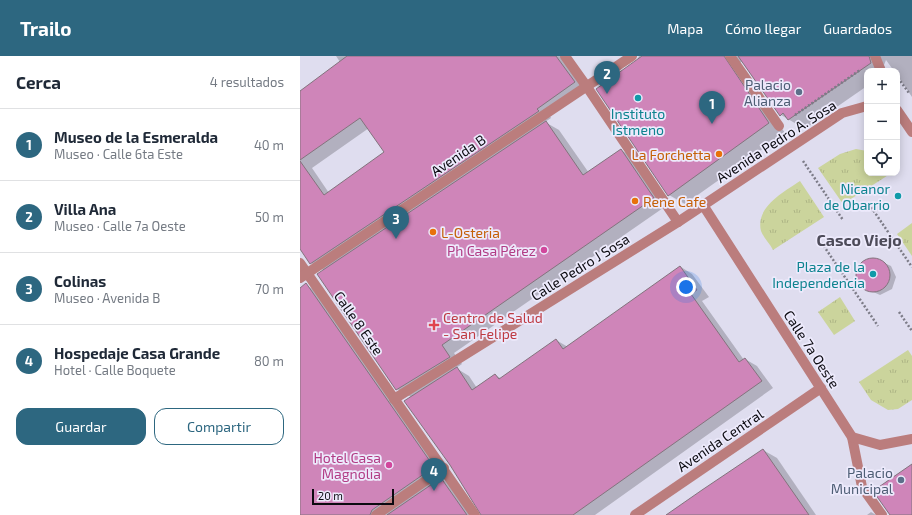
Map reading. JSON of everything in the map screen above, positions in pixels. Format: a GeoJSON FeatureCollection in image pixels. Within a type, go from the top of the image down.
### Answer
{"type":"FeatureCollection","features":[{"type":"Feature","properties":{"kind":"street"},"geometry":{"type":"LineString","coordinates":[[565,56],[678,222]]}},
{"type":"Feature","properties":{"kind":"street","name":"Avenida B"},"geometry":{"type":"LineString","coordinates":[[304,276],[632,56]]}},
{"type":"Feature","properties":{"kind":"street"},"geometry":{"type":"LineString","coordinates":[[730,56],[779,126]]}},
{"type":"Feature","properties":{"kind":"street"},"geometry":{"type":"LineString","coordinates":[[875,56],[880,68]]}},
{"type":"Feature","properties":{"kind":"street","name":"Avenida Pedro A. Sosa"},"geometry":{"type":"LineString","coordinates":[[678,222],[842,113],[864,107]]}},
{"type":"Feature","properties":{"kind":"street"},"geometry":{"type":"LineString","coordinates":[[900,114],[912,132]]}},
{"type":"Feature","properties":{"kind":"street","name":"Calle 7a Oeste"},"geometry":{"type":"LineString","coordinates":[[703,205],[852,437],[862,487],[882,515]]}},
{"type":"Feature","properties":{"kind":"street","name":"Calle Pedro J Sosa"},"geometry":{"type":"LineString","coordinates":[[394,399],[678,222]]}},
{"type":"Feature","properties":{"kind":"street","name":"Calle 8 Este"},"geometry":{"type":"LineString","coordinates":[[300,263],[304,276],[444,468],[475,515]]}},
{"type":"Feature","properties":{"kind":"street","name":"Avenida Central"},"geometry":{"type":"LineString","coordinates":[[635,515],[821,388]]}},
{"type":"Feature","properties":{"kind":"street"},"geometry":{"type":"LineString","coordinates":[[852,437],[880,445],[912,439]]}},
{"type":"Feature","properties":{"kind":"street"},"geometry":{"type":"LineString","coordinates":[[376,515],[444,468]]}},
{"type":"Feature","properties":{"kind":"path"},"geometry":{"type":"LineString","coordinates":[[794,116],[864,68]]}},
{"type":"Feature","properties":{"kind":"path"},"geometry":{"type":"LineString","coordinates":[[900,80],[912,98]]}},
{"type":"Feature","properties":{"kind":"path"},"geometry":{"type":"LineString","coordinates":[[793,146],[843,220]]}},
{"type":"Feature","properties":{"kind":"path"},"geometry":{"type":"LineString","coordinates":[[869,204],[912,266]]}},
{"type":"Feature","properties":{"kind":"path"},"geometry":{"type":"LineString","coordinates":[[817,236],[878,326]]}},
{"type":"Feature","properties":{"kind":"path"},"geometry":{"type":"LineString","coordinates":[[899,312],[912,332]]}},
{"type":"Feature","properties":{"kind":"green space"},"geometry":{"type":"Polygon","coordinates":[[[856,149],[864,150],[864,176],[887,176],[843,204],[818,168],[840,154],[856,149]]]}},
{"type":"Feature","properties":{"kind":"green space"},"geometry":{"type":"Polygon","coordinates":[[[800,181],[824,217],[773,250],[761,231],[760,222],[762,215],[772,201],[800,181]]]}},
{"type":"Feature","properties":{"kind":"green space"},"geometry":{"type":"Polygon","coordinates":[[[912,223],[912,256],[897,234],[912,223]]]}},
{"type":"Feature","properties":{"kind":"green space"},"geometry":{"type":"Polygon","coordinates":[[[840,297],[855,321],[834,335],[818,312],[840,297]]]}},
{"type":"Feature","properties":{"kind":"green space"},"geometry":{"type":"Polygon","coordinates":[[[908,350],[912,356],[912,400],[898,409],[888,410],[871,400],[859,382],[908,350]]]}},
{"type":"Feature","properties":{"kind":"building"},"geometry":{"type":"Polygon","coordinates":[[[347,56],[556,56],[575,82],[537,109],[539,111],[310,264],[300,249],[300,161],[324,195],[384,152],[360,118],[300,160],[300,91],[347,56]]]}},
{"type":"Feature","properties":{"kind":"building"},"geometry":{"type":"Polygon","coordinates":[[[642,56],[724,56],[769,123],[668,196],[596,89],[642,56]]]}},
{"type":"Feature","properties":{"kind":"building","name":"Palacio Alianza"},"geometry":{"type":"Polygon","coordinates":[[[738,56],[869,56],[871,63],[788,120],[783,113],[780,116],[738,56]]]}},
{"type":"Feature","properties":{"kind":"building"},"geometry":{"type":"Polygon","coordinates":[[[546,121],[583,175],[621,149],[654,198],[442,345],[450,357],[396,390],[317,274],[546,121]]]}},
{"type":"Feature","properties":{"kind":"building","name":"Plaza de la Independencia"},"geometry":{"type":"Polygon","coordinates":[[[870,258],[876,258],[885,263],[889,269],[889,281],[885,287],[876,292],[870,292],[861,287],[856,278],[856,272],[861,263],[870,258]]]}},
{"type":"Feature","properties":{"kind":"building"},"geometry":{"type":"Polygon","coordinates":[[[680,266],[697,290],[691,294],[739,362],[745,358],[762,381],[573,515],[481,515],[450,465],[404,401],[457,367],[472,390],[495,374],[499,379],[556,339],[563,349],[680,266]]]}},
{"type":"Feature","properties":{"kind":"building"},"geometry":{"type":"Polygon","coordinates":[[[306,283],[434,467],[372,510],[370,515],[300,515],[300,288],[306,283]]]}},
{"type":"Feature","properties":{"kind":"building"},"geometry":{"type":"Polygon","coordinates":[[[763,449],[809,515],[666,515],[702,490],[763,449]]]}},
{"type":"Feature","properties":{"kind":"building","name":"Palacio Municipal"},"geometry":{"type":"Polygon","coordinates":[[[912,464],[912,515],[890,515],[873,491],[912,464]]]}},
{"type":"Feature","properties":{"kind":"building"},"geometry":{"type":"Polygon","coordinates":[[[441,478],[467,515],[387,515],[441,478]]]}},
{"type":"Feature","properties":{"kind":"place","name":"Palacio Alianza"},"geometry":{"type":"Point","coordinates":[799,92]}},
{"type":"Feature","properties":{"kind":"place","name":"Villa Ana"},"geometry":{"type":"Point","coordinates":[607,94]}},
{"type":"Feature","properties":{"kind":"place","name":"Instituto Istmeno"},"geometry":{"type":"Point","coordinates":[638,98]}},
{"type":"Feature","properties":{"kind":"place","name":"Museo de la Esmeralda"},"geometry":{"type":"Point","coordinates":[712,124]}},
{"type":"Feature","properties":{"kind":"place","name":"La Forchetta"},"geometry":{"type":"Point","coordinates":[719,154]}},
{"type":"Feature","properties":{"kind":"place","name":"Nicanor de Obarrio"},"geometry":{"type":"Point","coordinates":[898,196]}},
{"type":"Feature","properties":{"kind":"place","name":"Rene Cafe"},"geometry":{"type":"Point","coordinates":[635,201]}},
{"type":"Feature","properties":{"kind":"place","name":"L-Osteria"},"geometry":{"type":"Point","coordinates":[433,232]}},
{"type":"Feature","properties":{"kind":"place","name":"Colinas"},"geometry":{"type":"Point","coordinates":[396,239]}},
{"type":"Feature","properties":{"kind":"place","name":"Ph Casa Pérez"},"geometry":{"type":"Point","coordinates":[544,250]}},
{"type":"Feature","properties":{"kind":"place","name":"Plaza de la Independencia"},"geometry":{"type":"Point","coordinates":[873,274]}},
{"type":"Feature","properties":{"kind":"place","name":"Centro de Salud - San Felipe"},"geometry":{"type":"Point","coordinates":[434,325]}},
{"type":"Feature","properties":{"kind":"place","name":"Hotel Casa Magnolia"},"geometry":{"type":"Point","coordinates":[389,465]}},
{"type":"Feature","properties":{"kind":"place","name":"Palacio Municipal"},"geometry":{"type":"Point","coordinates":[901,480]}},
{"type":"Feature","properties":{"kind":"place","name":"Hospedaje Casa Grande"},"geometry":{"type":"Point","coordinates":[434,491]}},
{"type":"Feature","properties":{"kind":"district","name":"Casco Viejo"},"geometry":{"type":"Point","coordinates":[859,239]}}]}
